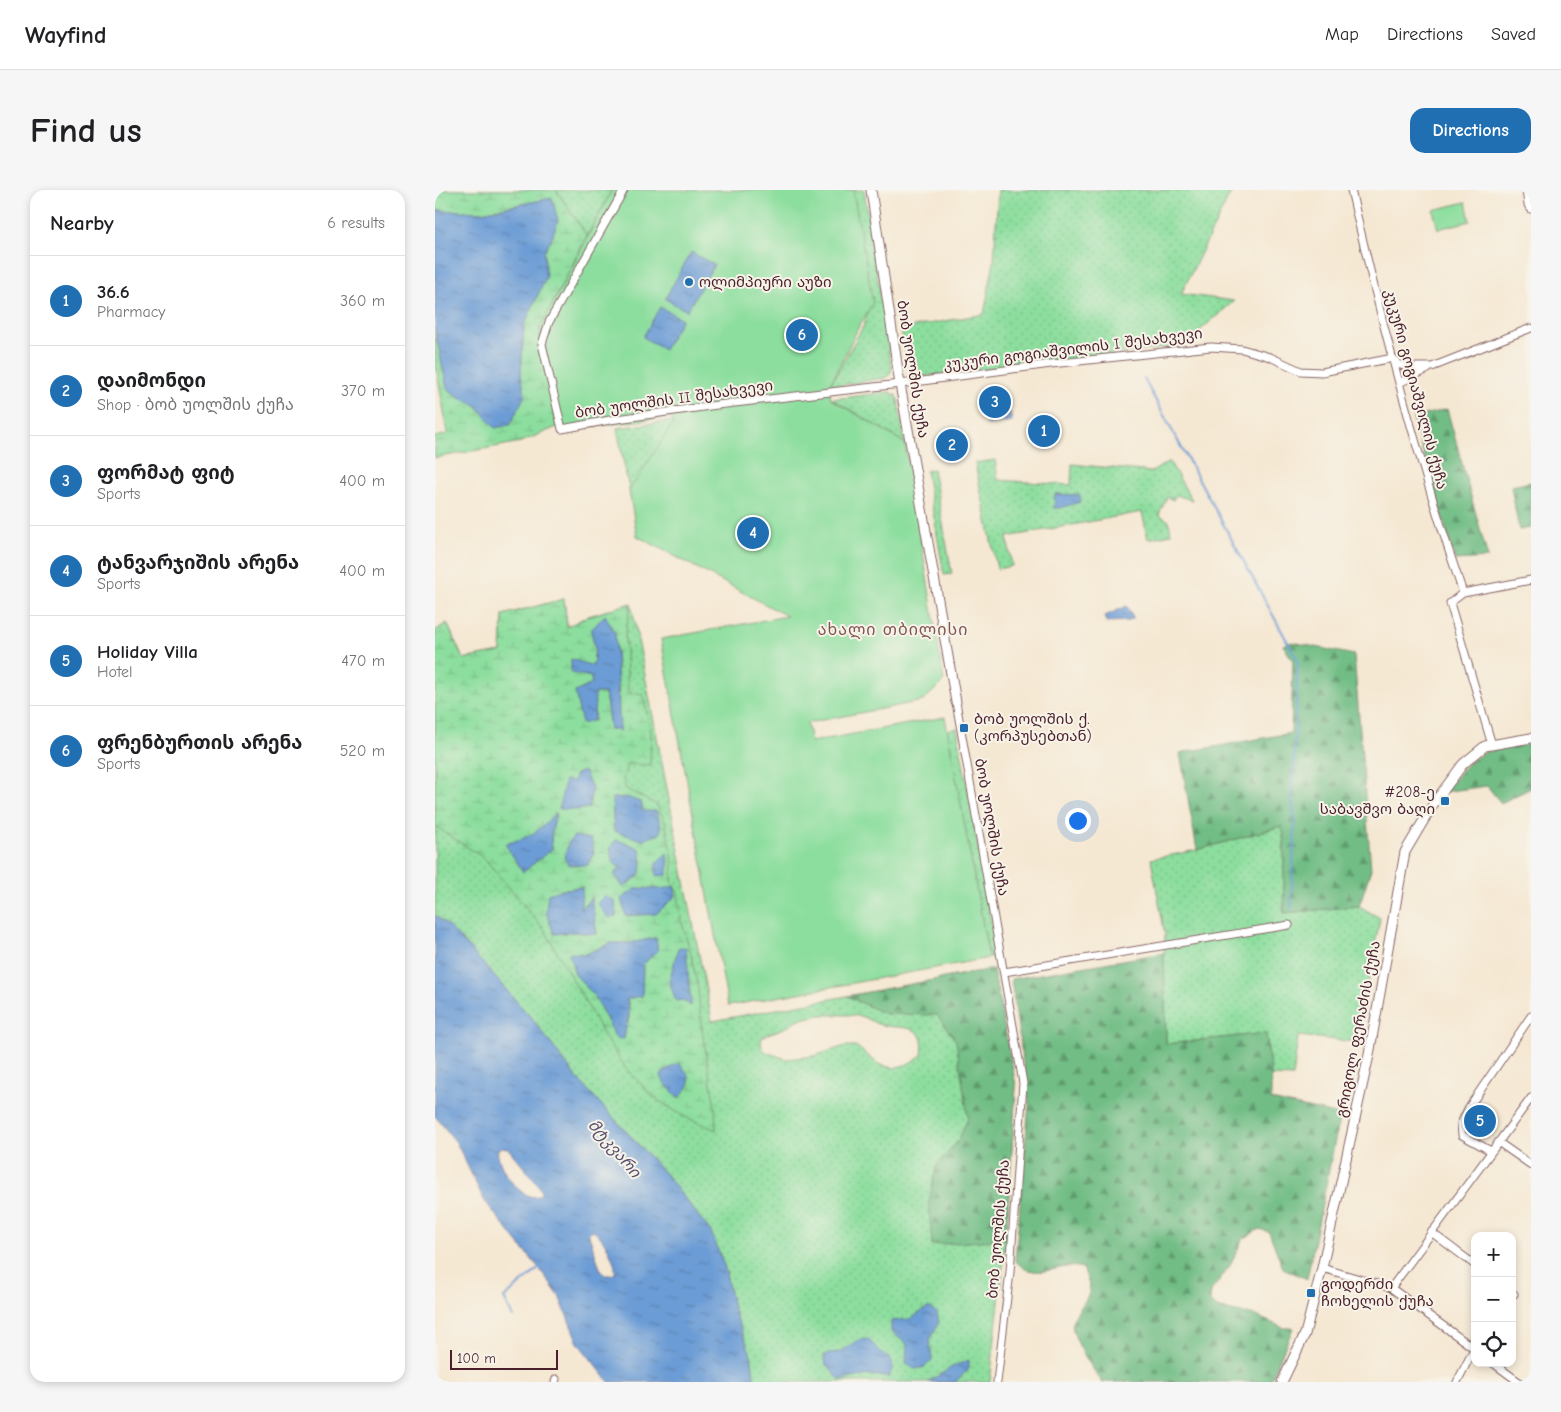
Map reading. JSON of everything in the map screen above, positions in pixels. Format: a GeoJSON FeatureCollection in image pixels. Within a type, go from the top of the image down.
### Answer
{"type":"FeatureCollection","features":[{"type":"Feature","properties":{"kind":"street","name":"ბობ უოლშის II შესახვევი"},"geometry":{"type":"LineString","coordinates":[[624,190],[549,322],[542,344],[562,429],[694,408],[900,384]]}},
{"type":"Feature","properties":{"kind":"street","name":"ბობ უოლშის ქუჩა"},"geometry":{"type":"LineString","coordinates":[[871,190],[900,384],[1023,1083],[1009,1272],[997,1382]]}},
{"type":"Feature","properties":{"kind":"street","name":"კუკური გოგიაშვილის ქუჩა"},"geometry":{"type":"LineString","coordinates":[[1351,190],[1399,383],[1438,519],[1463,593]]}},
{"type":"Feature","properties":{"kind":"street"},"geometry":{"type":"LineString","coordinates":[[1526,190],[1528,205],[1531,209]]}},
{"type":"Feature","properties":{"kind":"street"},"geometry":{"type":"LineString","coordinates":[[1399,383],[1432,367],[1531,328]]}},
{"type":"Feature","properties":{"kind":"street","name":"კუკური გოგიაშვილის I შესახვევი"},"geometry":{"type":"LineString","coordinates":[[900,384],[1051,364],[1211,347],[1242,349],[1270,357],[1301,371],[1322,372],[1393,358]]}},
{"type":"Feature","properties":{"kind":"street"},"geometry":{"type":"LineString","coordinates":[[1393,358],[1397,364],[1407,367],[1432,367]]}},
{"type":"Feature","properties":{"kind":"street"},"geometry":{"type":"LineString","coordinates":[[1492,745],[1449,603],[1463,593],[1531,580]]}},
{"type":"Feature","properties":{"kind":"street","name":"გრიგოლ ფერაძის ქუჩა"},"geometry":{"type":"LineString","coordinates":[[1282,1382],[1305,1334],[1322,1268],[1369,1055],[1405,852],[1434,803],[1463,764],[1485,746],[1531,738]]}},
{"type":"Feature","properties":{"kind":"street"},"geometry":{"type":"LineString","coordinates":[[1004,972],[1289,925]]}},
{"type":"Feature","properties":{"kind":"street"},"geometry":{"type":"LineString","coordinates":[[1491,1151],[1462,1135],[1461,1124],[1469,1107],[1531,1016]]}},
{"type":"Feature","properties":{"kind":"street"},"geometry":{"type":"LineString","coordinates":[[1391,1288],[1531,1098]]}},
{"type":"Feature","properties":{"kind":"street"},"geometry":{"type":"LineString","coordinates":[[1498,1142],[1531,1165]]}},
{"type":"Feature","properties":{"kind":"street"},"geometry":{"type":"LineString","coordinates":[[1431,1232],[1471,1262]]}},
{"type":"Feature","properties":{"kind":"street"},"geometry":{"type":"LineString","coordinates":[[1322,1268],[1391,1288],[1471,1346]]}},
{"type":"Feature","properties":{"kind":"street"},"geometry":{"type":"LineString","coordinates":[[1457,1382],[1471,1356]]}},
{"type":"Feature","properties":{"kind":"street"},"geometry":{"type":"LineString","coordinates":[[1498,1367],[1519,1382]]}},
{"type":"Feature","properties":{"kind":"green space"},"geometry":{"type":"Polygon","coordinates":[[[435,190],[556,190],[587,236],[540,328],[557,427],[521,442],[435,458],[435,437],[448,434],[435,361],[435,330],[447,388],[460,398],[477,405],[495,428],[525,395],[521,374],[524,326],[546,277],[544,253],[553,235],[552,198],[481,212],[435,210],[435,190]]]}},
{"type":"Feature","properties":{"kind":"green space"},"geometry":{"type":"Polygon","coordinates":[[[556,190],[612,190],[587,236],[556,190]]]}},
{"type":"Feature","properties":{"kind":"green space"},"geometry":{"type":"Polygon","coordinates":[[[612,190],[853,190],[873,303],[859,326],[829,387],[831,399],[905,443],[944,681],[923,701],[807,723],[811,742],[945,717],[989,958],[728,1006],[661,639],[787,616],[637,536],[629,491],[674,422],[670,417],[571,429],[557,427],[540,328],[612,190]]]}},
{"type":"Feature","properties":{"kind":"green space"},"geometry":{"type":"Polygon","coordinates":[[[849,190],[864,190],[892,369],[889,376],[885,378],[829,387],[864,325],[869,307],[849,190]]]}},
{"type":"Feature","properties":{"kind":"green space"},"geometry":{"type":"Polygon","coordinates":[[[998,190],[1232,190],[1181,294],[1234,301],[1182,346],[911,378],[901,329],[984,314],[994,261],[998,190]]]}},
{"type":"Feature","properties":{"kind":"green space"},"geometry":{"type":"Polygon","coordinates":[[[1466,202],[1470,221],[1438,229],[1433,210],[1466,202]]]}},
{"type":"Feature","properties":{"kind":"green space"},"geometry":{"type":"Polygon","coordinates":[[[889,392],[896,395],[898,399],[905,443],[832,399],[889,392]]]}},
{"type":"Feature","properties":{"kind":"green space"},"geometry":{"type":"Polygon","coordinates":[[[1447,409],[1488,558],[1455,560],[1413,418],[1447,409]]]}},
{"type":"Feature","properties":{"kind":"green space"},"geometry":{"type":"Polygon","coordinates":[[[671,421],[678,425],[631,500],[617,428],[671,421]]]}},
{"type":"Feature","properties":{"kind":"green space"},"geometry":{"type":"Polygon","coordinates":[[[995,460],[998,480],[1071,485],[1072,464],[1152,472],[1169,461],[1192,500],[1176,495],[1173,500],[1167,497],[1159,515],[1169,521],[1171,534],[1148,539],[1142,512],[1007,537],[1012,566],[997,569],[975,463],[995,460]]]}},
{"type":"Feature","properties":{"kind":"green space"},"geometry":{"type":"Polygon","coordinates":[[[933,469],[952,574],[944,575],[926,471],[933,469]]]}},
{"type":"Feature","properties":{"kind":"green space"},"geometry":{"type":"Polygon","coordinates":[[[1531,482],[1531,528],[1519,530],[1511,486],[1531,482]]]}},
{"type":"Feature","properties":{"kind":"green space"},"geometry":{"type":"Polygon","coordinates":[[[564,599],[567,627],[586,617],[631,603],[712,1021],[993,969],[1016,1086],[1006,1239],[990,1382],[755,1382],[751,1355],[733,1308],[725,1268],[711,1232],[668,1177],[576,1077],[533,1020],[470,949],[435,915],[435,631],[447,623],[463,659],[501,652],[503,615],[564,599]],[[821,1015],[796,1020],[789,1026],[762,1037],[762,1048],[766,1052],[786,1059],[814,1056],[845,1046],[856,1046],[878,1064],[893,1068],[908,1064],[922,1055],[923,1044],[921,1037],[911,1029],[881,1025],[858,1016],[821,1015]]]}},
{"type":"Feature","properties":{"kind":"green space"},"geometry":{"type":"Polygon","coordinates":[[[564,599],[567,627],[586,617],[631,603],[625,635],[628,692],[643,695],[651,732],[650,765],[627,764],[623,779],[626,789],[657,805],[665,821],[673,863],[672,881],[678,893],[681,920],[698,988],[701,1023],[715,1108],[716,1130],[683,1116],[656,1099],[627,1070],[605,1037],[544,929],[484,858],[435,826],[435,631],[447,623],[463,659],[501,652],[503,615],[564,599]],[[591,630],[595,648],[593,666],[571,660],[591,677],[594,720],[594,693],[605,693],[610,729],[619,700],[615,633],[591,630]],[[612,798],[614,831],[643,811],[641,802],[612,798]],[[556,813],[543,827],[527,838],[505,845],[552,849],[551,836],[556,813]],[[621,868],[614,874],[623,887],[639,876],[621,868]],[[674,886],[663,889],[637,889],[621,899],[626,916],[674,886]],[[582,887],[560,890],[555,934],[572,932],[597,934],[591,897],[581,911],[582,887]],[[655,938],[630,943],[611,943],[586,954],[569,953],[575,974],[595,997],[616,1037],[629,1020],[627,998],[642,996],[643,964],[658,951],[655,938]],[[685,947],[683,1000],[691,1006],[685,947]]]}},
{"type":"Feature","properties":{"kind":"green space"},"geometry":{"type":"Polygon","coordinates":[[[1292,642],[1354,655],[1371,869],[1359,906],[1284,913],[1284,843],[1282,826],[1197,850],[1180,753],[1291,733],[1293,661],[1283,645],[1292,642]]]}},
{"type":"Feature","properties":{"kind":"green space"},"geometry":{"type":"Polygon","coordinates":[[[957,728],[997,956],[989,958],[947,730],[957,728]]]}},
{"type":"Feature","properties":{"kind":"green space"},"geometry":{"type":"Polygon","coordinates":[[[1531,744],[1531,788],[1501,803],[1487,786],[1443,792],[1468,763],[1485,752],[1531,744]]]}},
{"type":"Feature","properties":{"kind":"green space"},"geometry":{"type":"Polygon","coordinates":[[[1282,826],[1284,843],[1284,913],[1359,906],[1380,918],[1357,1042],[1298,1036],[1293,1077],[1271,1076],[1266,1033],[1166,1044],[1165,935],[1151,859],[1197,850],[1282,826]]]}},
{"type":"Feature","properties":{"kind":"green space"},"geometry":{"type":"Polygon","coordinates":[[[1164,953],[1166,1044],[1266,1033],[1271,1076],[1271,1100],[1340,1115],[1307,1279],[1283,1268],[1269,1232],[1259,1229],[1243,1239],[1229,1267],[1211,1291],[1210,1301],[1217,1308],[1256,1316],[1284,1328],[1293,1328],[1270,1382],[1102,1382],[1078,1343],[1072,1326],[1073,1319],[1090,1290],[1083,1268],[1069,1267],[1035,1271],[1025,1269],[1015,1261],[1029,1103],[1011,979],[1164,953]]]}},
{"type":"Feature","properties":{"kind":"green space"},"geometry":{"type":"Polygon","coordinates":[[[993,969],[1016,1086],[1006,1239],[932,1245],[929,1202],[936,1167],[958,1141],[968,1118],[956,1041],[937,1015],[885,1014],[847,996],[993,969]]]}},
{"type":"Feature","properties":{"kind":"water"},"geometry":{"type":"Polygon","coordinates":[[[552,198],[558,220],[544,253],[546,277],[524,326],[521,374],[525,395],[510,425],[495,428],[477,406],[460,398],[447,388],[435,330],[435,210],[482,212],[552,198]]]}},
{"type":"Feature","properties":{"kind":"water","name":"ოლიმპიური აუზი"},"geometry":{"type":"Polygon","coordinates":[[[691,252],[714,265],[687,311],[665,299],[691,252]]]}},
{"type":"Feature","properties":{"kind":"water"},"geometry":{"type":"Polygon","coordinates":[[[660,307],[682,319],[664,350],[643,337],[660,307]]]}},
{"type":"Feature","properties":{"kind":"water"},"geometry":{"type":"Polygon","coordinates":[[[1010,412],[1012,421],[987,425],[985,416],[1010,412]]]}},
{"type":"Feature","properties":{"kind":"water"},"geometry":{"type":"Polygon","coordinates":[[[1055,494],[1080,495],[1080,502],[1054,508],[1055,494]]]}},
{"type":"Feature","properties":{"kind":"water"},"geometry":{"type":"Polygon","coordinates":[[[1127,606],[1133,618],[1128,621],[1107,622],[1105,616],[1127,606]]]}},
{"type":"Feature","properties":{"kind":"water"},"geometry":{"type":"Polygon","coordinates":[[[605,615],[615,633],[620,731],[610,729],[605,693],[595,693],[594,720],[582,724],[575,692],[592,684],[591,677],[571,673],[571,659],[593,666],[595,648],[591,630],[605,615]]]}},
{"type":"Feature","properties":{"kind":"water"},"geometry":{"type":"Polygon","coordinates":[[[584,771],[592,788],[589,808],[577,810],[559,809],[565,780],[573,782],[576,774],[584,771]]]}},
{"type":"Feature","properties":{"kind":"water"},"geometry":{"type":"Polygon","coordinates":[[[626,797],[641,802],[643,811],[657,811],[661,828],[660,834],[642,840],[614,831],[612,798],[626,797]]]}},
{"type":"Feature","properties":{"kind":"water"},"geometry":{"type":"Polygon","coordinates":[[[556,812],[551,836],[552,849],[523,872],[505,844],[533,833],[556,812]]]}},
{"type":"Feature","properties":{"kind":"water"},"geometry":{"type":"Polygon","coordinates":[[[574,836],[591,839],[594,853],[588,865],[569,865],[564,858],[569,842],[574,836]]]}},
{"type":"Feature","properties":{"kind":"water"},"geometry":{"type":"Polygon","coordinates":[[[616,840],[640,849],[642,868],[638,876],[624,887],[614,874],[621,868],[613,863],[610,848],[616,840]]]}},
{"type":"Feature","properties":{"kind":"water"},"geometry":{"type":"Polygon","coordinates":[[[667,853],[669,866],[667,875],[656,876],[656,863],[667,853]]]}},
{"type":"Feature","properties":{"kind":"water"},"geometry":{"type":"Polygon","coordinates":[[[674,886],[676,896],[656,914],[626,916],[621,899],[637,888],[663,889],[674,886]]]}},
{"type":"Feature","properties":{"kind":"water"},"geometry":{"type":"Polygon","coordinates":[[[582,887],[581,910],[591,897],[597,934],[572,932],[554,934],[546,912],[548,894],[582,887]]]}},
{"type":"Feature","properties":{"kind":"water"},"geometry":{"type":"Polygon","coordinates":[[[604,896],[615,901],[616,916],[608,918],[597,903],[604,896]]]}},
{"type":"Feature","properties":{"kind":"water","name":"მტკვარი"},"geometry":{"type":"Polygon","coordinates":[[[435,915],[470,949],[533,1020],[576,1077],[668,1177],[711,1232],[725,1268],[733,1308],[751,1355],[755,1382],[609,1382],[578,1343],[559,1296],[484,1200],[456,1142],[435,1116],[435,915]],[[502,1147],[498,1149],[498,1156],[512,1182],[527,1195],[534,1197],[541,1194],[538,1185],[511,1152],[507,1148],[502,1147]],[[593,1230],[589,1232],[589,1235],[601,1271],[605,1275],[612,1275],[615,1273],[614,1262],[601,1237],[593,1230]]]}},
{"type":"Feature","properties":{"kind":"water"},"geometry":{"type":"Polygon","coordinates":[[[656,938],[658,951],[643,964],[642,996],[627,999],[629,1012],[624,1039],[616,1038],[595,997],[575,974],[569,953],[586,954],[611,943],[630,943],[656,938]]]}},
{"type":"Feature","properties":{"kind":"water"},"geometry":{"type":"Polygon","coordinates":[[[686,947],[691,1006],[683,1000],[676,1001],[669,981],[678,949],[686,947]]]}},
{"type":"Feature","properties":{"kind":"water"},"geometry":{"type":"Polygon","coordinates":[[[680,1063],[689,1076],[689,1086],[679,1098],[666,1085],[661,1075],[669,1068],[680,1063]]]}},
{"type":"Feature","properties":{"kind":"water"},"geometry":{"type":"Polygon","coordinates":[[[929,1307],[937,1313],[939,1322],[930,1340],[932,1360],[925,1367],[915,1369],[906,1364],[907,1344],[891,1332],[891,1321],[910,1319],[929,1307]]]}},
{"type":"Feature","properties":{"kind":"water"},"geometry":{"type":"Polygon","coordinates":[[[868,1339],[881,1353],[889,1358],[893,1367],[889,1377],[869,1375],[840,1380],[826,1365],[824,1355],[842,1351],[859,1340],[868,1339]]]}},
{"type":"Feature","properties":{"kind":"water"},"geometry":{"type":"Polygon","coordinates":[[[969,1360],[969,1369],[955,1382],[928,1382],[952,1367],[969,1360]]]}},
{"type":"Feature","properties":{"kind":"waterway"},"geometry":{"type":"LineString","coordinates":[[1144,379],[1298,661],[1292,801],[1295,822],[1291,909]]}},
{"type":"Feature","properties":{"kind":"waterway"},"geometry":{"type":"LineString","coordinates":[[513,1317],[504,1298],[541,1267]]}},
{"type":"Feature","properties":{"kind":"place","name":"ოლიმპიური აუზი"},"geometry":{"type":"Point","coordinates":[689,282]}},
{"type":"Feature","properties":{"kind":"place","name":"ფრენბურთის არენა"},"geometry":{"type":"Point","coordinates":[802,335]}},
{"type":"Feature","properties":{"kind":"place","name":"ფორმატ ფიტ"},"geometry":{"type":"Point","coordinates":[995,402]}},
{"type":"Feature","properties":{"kind":"place","name":"36.6"},"geometry":{"type":"Point","coordinates":[1044,431]}},
{"type":"Feature","properties":{"kind":"place","name":"დაიმონდი"},"geometry":{"type":"Point","coordinates":[952,445]}},
{"type":"Feature","properties":{"kind":"place","name":"ტანვარჯიშის არენა"},"geometry":{"type":"Point","coordinates":[753,533]}},
{"type":"Feature","properties":{"kind":"place","name":"ბობ უოლშის ქ. (კორპუსებთან)"},"geometry":{"type":"Point","coordinates":[964,728]}},
{"type":"Feature","properties":{"kind":"place","name":"#208-ე საბავშვო ბაღი"},"geometry":{"type":"Point","coordinates":[1445,801]}},
{"type":"Feature","properties":{"kind":"place","name":"Holiday Villa"},"geometry":{"type":"Point","coordinates":[1480,1121]}},
{"type":"Feature","properties":{"kind":"place","name":"გოდერძი ჩოხელის ქუჩა"},"geometry":{"type":"Point","coordinates":[1311,1293]}},
{"type":"Feature","properties":{"kind":"district","name":"ახალი თბილისი"},"geometry":{"type":"Point","coordinates":[893,629]}}]}
